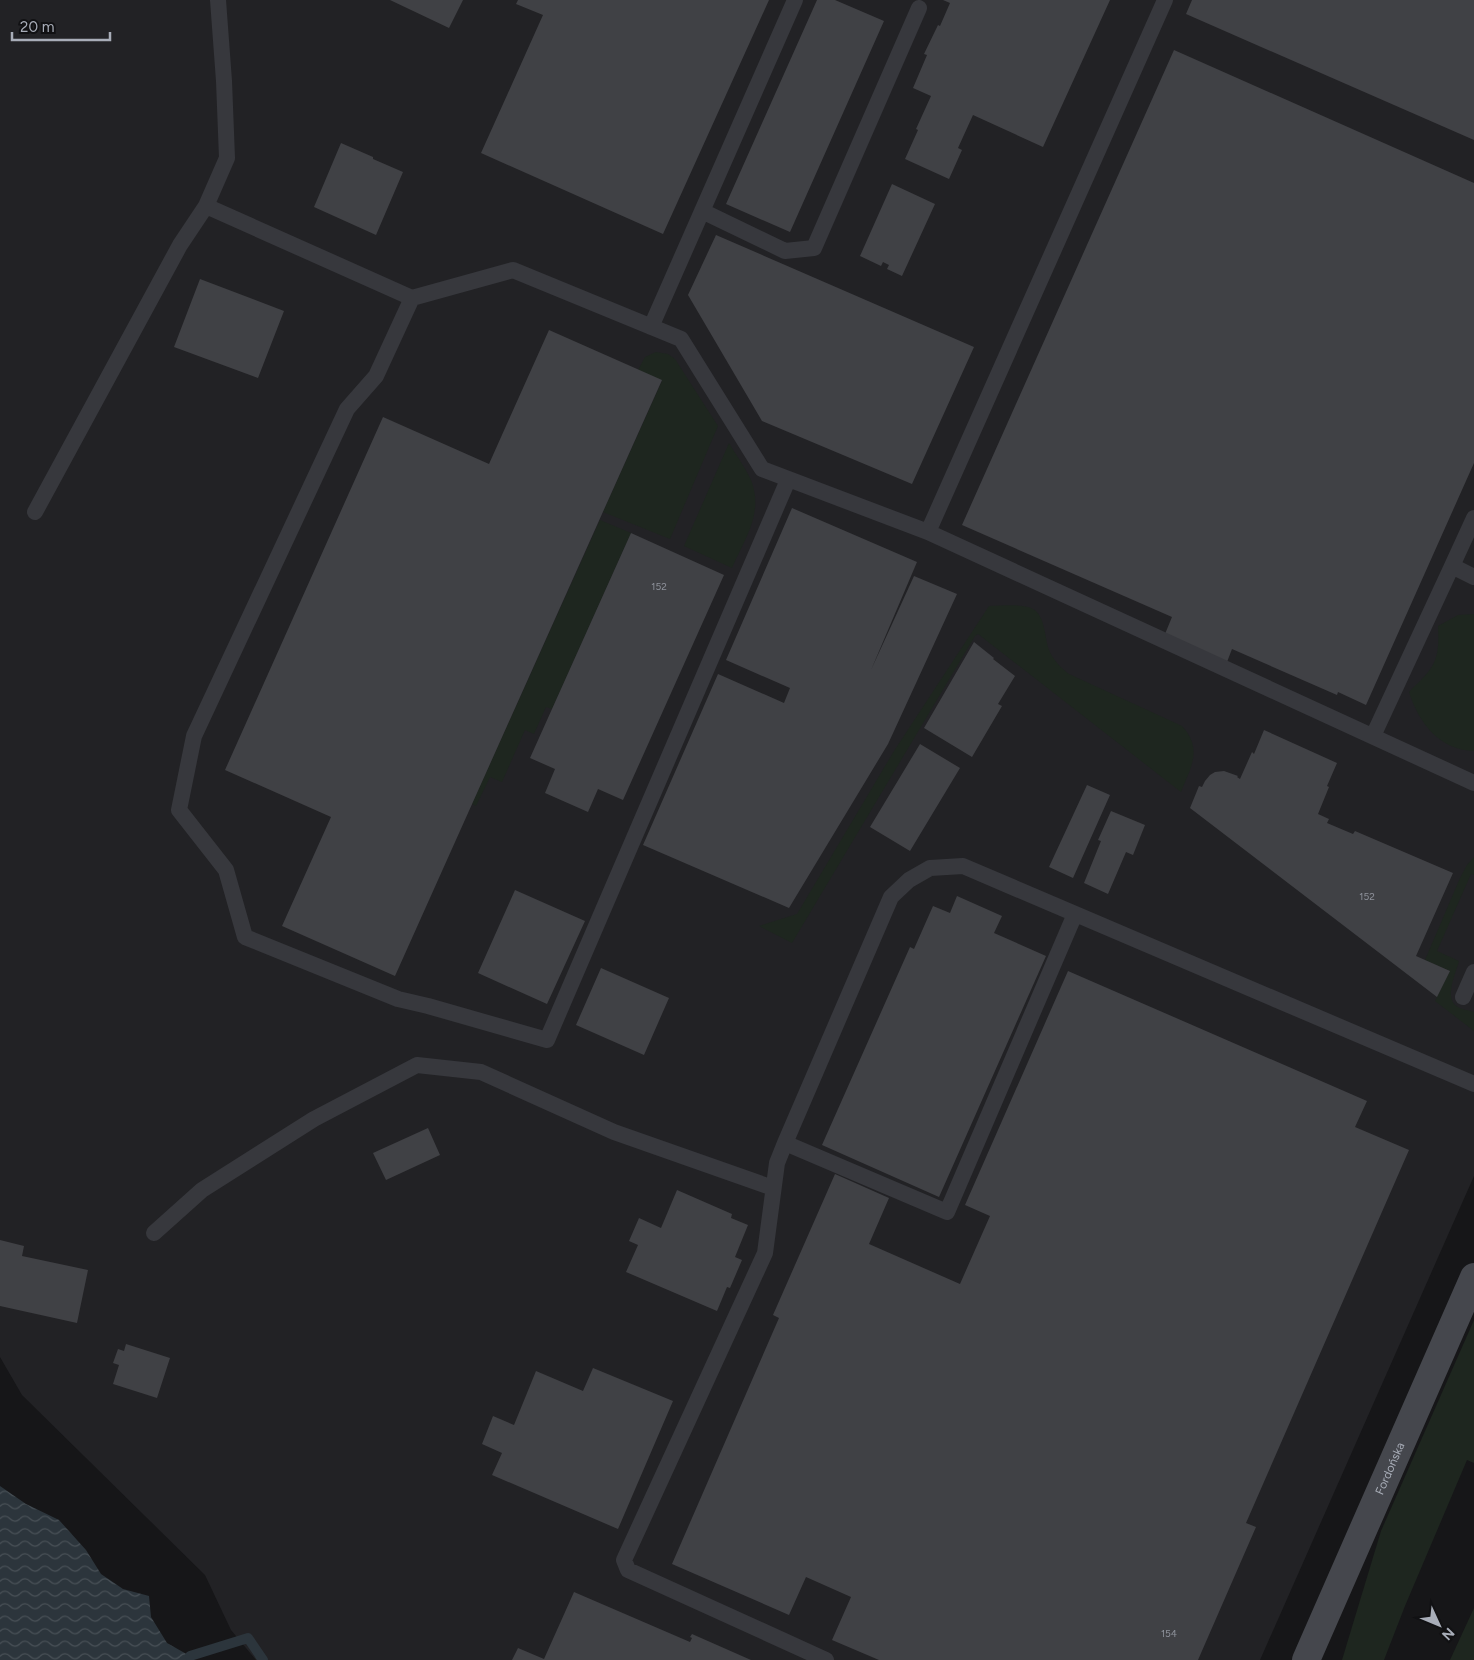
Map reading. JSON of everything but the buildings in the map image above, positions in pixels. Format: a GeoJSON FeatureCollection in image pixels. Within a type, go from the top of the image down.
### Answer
{"type":"FeatureCollection","features":[{"type":"Feature","properties":{"kind":"main road","name":"Fordońska"},"geometry":{"type":"LineString","coordinates":[[1306,1660],[1474,1277]]}},
{"type":"Feature","properties":{"kind":"lane"},"geometry":{"type":"LineString","coordinates":[[35,512],[180,244],[206,206],[227,158],[218,0]]}},
{"type":"Feature","properties":{"kind":"lane"},"geometry":{"type":"LineString","coordinates":[[651,327],[795,0]]}},
{"type":"Feature","properties":{"kind":"lane"},"geometry":{"type":"LineString","coordinates":[[928,532],[1165,0]]}},
{"type":"Feature","properties":{"kind":"lane"},"geometry":{"type":"LineString","coordinates":[[702,211],[785,251],[814,248],[919,8]]}},
{"type":"Feature","properties":{"kind":"lane"},"geometry":{"type":"LineString","coordinates":[[206,206],[412,298],[513,270],[681,339],[762,469],[928,532],[1474,783]]}},
{"type":"Feature","properties":{"kind":"lane"},"geometry":{"type":"LineString","coordinates":[[412,298],[376,376],[347,409],[194,736],[179,810],[226,870],[245,937],[398,999],[547,1040],[788,480]]}},
{"type":"Feature","properties":{"kind":"lane"},"geometry":{"type":"LineString","coordinates":[[1373,736],[1474,518]]}},
{"type":"Feature","properties":{"kind":"lane"},"geometry":{"type":"LineString","coordinates":[[1452,566],[1474,577]]}},
{"type":"Feature","properties":{"kind":"lane"},"geometry":{"type":"LineString","coordinates":[[826,1660],[628,1570],[624,1560],[765,1253],[776,1163],[891,897],[909,880],[930,868],[963,866],[1474,1084]]}},
{"type":"Feature","properties":{"kind":"lane"},"geometry":{"type":"LineString","coordinates":[[785,1143],[947,1212],[1075,914]]}},
{"type":"Feature","properties":{"kind":"lane"},"geometry":{"type":"LineString","coordinates":[[1463,997],[1474,972]]}},
{"type":"Feature","properties":{"kind":"lane"},"geometry":{"type":"LineString","coordinates":[[154,1233],[202,1190],[314,1119],[417,1065],[481,1072],[614,1132],[773,1188]]}},
{"type":"Feature","properties":{"kind":"shaded area"},"geometry":{"type":"Polygon","coordinates":[[[0,0],[1474,0],[1474,1176],[1260,1660],[256,1660],[231,1630],[205,1575],[22,1395],[0,1357],[0,0]]]}},
{"type":"Feature","properties":{"kind":"shaded area"},"geometry":{"type":"Polygon","coordinates":[[[656,352],[668,354],[675,359],[718,426],[670,539],[603,512],[662,381],[638,370],[645,357],[656,352]]]}},
{"type":"Feature","properties":{"kind":"shaded area"},"geometry":{"type":"Polygon","coordinates":[[[729,443],[751,480],[755,503],[751,525],[732,568],[684,546],[729,443]]]}},
{"type":"Feature","properties":{"kind":"shaded area"},"geometry":{"type":"Polygon","coordinates":[[[600,520],[631,533],[552,709],[546,707],[534,734],[525,730],[502,782],[490,777],[476,806],[472,804],[600,520]]]}},
{"type":"Feature","properties":{"kind":"shaded area"},"geometry":{"type":"Polygon","coordinates":[[[989,606],[1019,606],[1034,609],[1041,619],[1051,654],[1069,674],[1182,726],[1192,742],[1194,750],[1191,766],[1181,792],[978,634],[975,636],[792,943],[759,926],[797,914],[894,751],[989,606]]]}},
{"type":"Feature","properties":{"kind":"shaded area"},"geometry":{"type":"Polygon","coordinates":[[[1474,614],[1474,751],[1450,746],[1432,733],[1418,714],[1409,692],[1434,664],[1438,648],[1438,626],[1458,615],[1474,614]]]}},
{"type":"Feature","properties":{"kind":"shaded area"},"geometry":{"type":"Polygon","coordinates":[[[1474,857],[1474,875],[1471,874],[1437,951],[1459,961],[1452,986],[1451,998],[1461,1009],[1474,1012],[1474,1031],[1435,1001],[1450,971],[1425,960],[1460,878],[1474,857]]]}},
{"type":"Feature","properties":{"kind":"shaded area"},"geometry":{"type":"Polygon","coordinates":[[[1474,1320],[1474,1463],[1467,1460],[1384,1660],[1342,1660],[1381,1531],[1474,1320]]]}},
{"type":"Feature","properties":{"kind":"shaded area"},"geometry":{"type":"Polygon","coordinates":[[[1474,1608],[1474,1660],[1450,1660],[1474,1608]]]}},
{"type":"Feature","properties":{"kind":"water"},"geometry":{"type":"Polygon","coordinates":[[[0,1486],[26,1504],[59,1520],[86,1550],[101,1574],[123,1589],[149,1596],[151,1617],[167,1643],[190,1656],[191,1660],[0,1660],[0,1486]]]}},
{"type":"Feature","properties":{"kind":"waterway"},"geometry":{"type":"LineString","coordinates":[[190,1656],[248,1638],[263,1660]]}}]}
